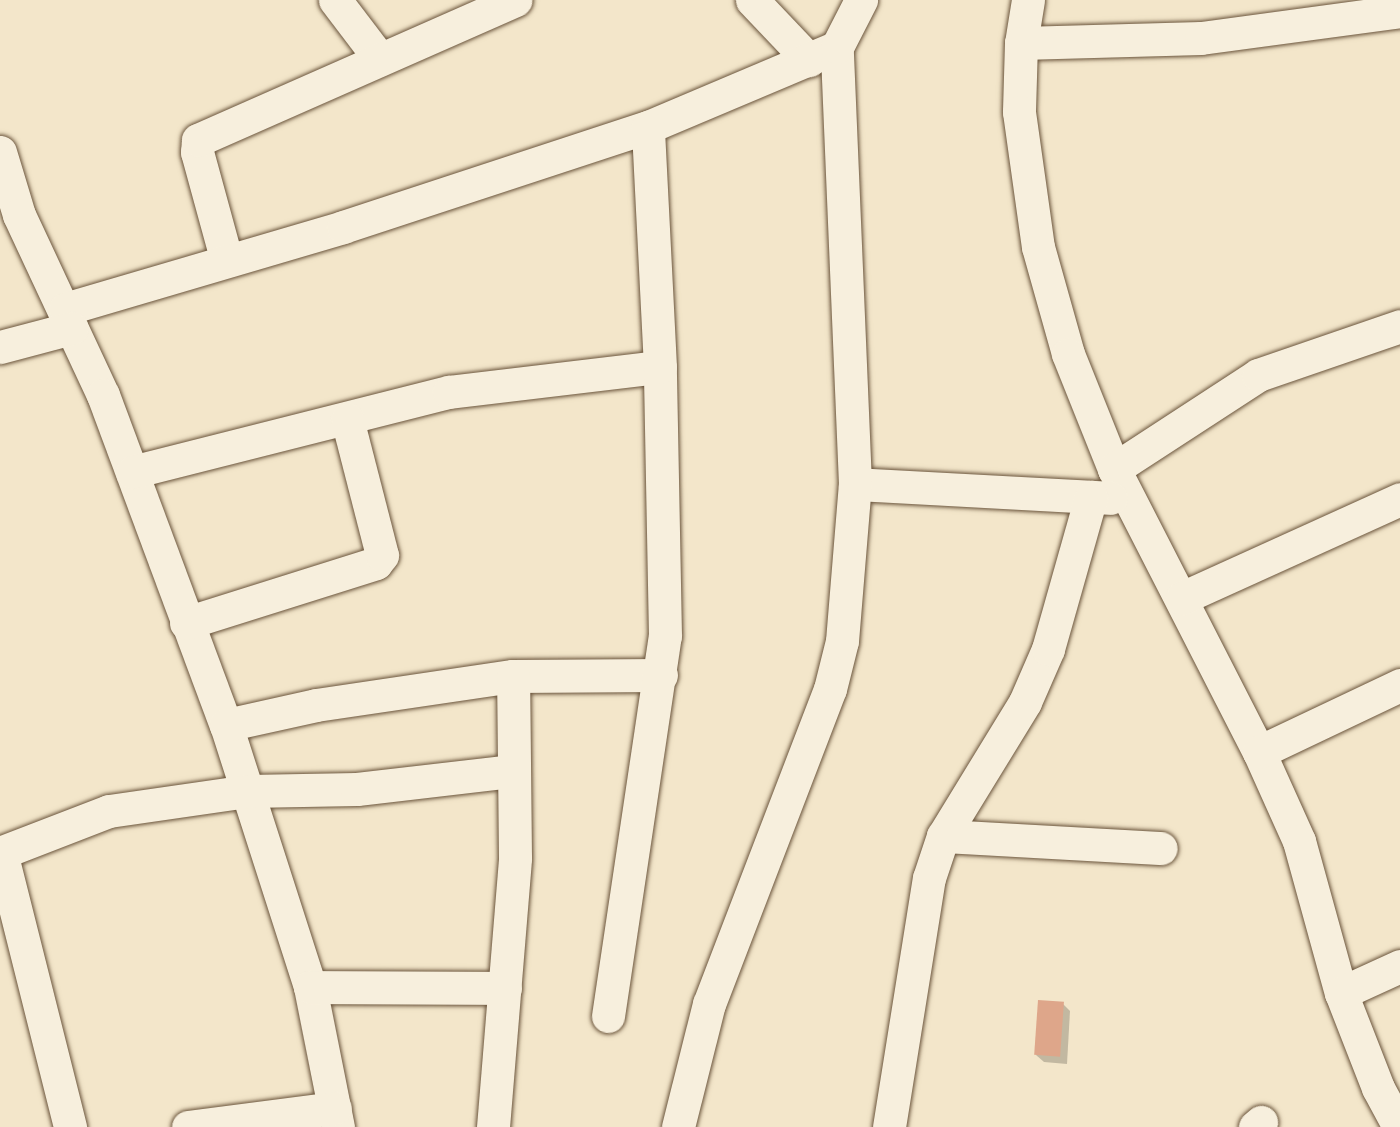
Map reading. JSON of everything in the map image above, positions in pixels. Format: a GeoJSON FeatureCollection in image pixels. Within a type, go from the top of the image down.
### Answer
{"type":"FeatureCollection","features":[{"type":"Feature","properties":{"kind":"street"},"geometry":{"type":"LineString","coordinates":[[335,0],[380,59]]}},
{"type":"Feature","properties":{"kind":"street"},"geometry":{"type":"LineString","coordinates":[[226,258],[197,152],[198,140],[515,0]]}},
{"type":"Feature","properties":{"kind":"street"},"geometry":{"type":"LineString","coordinates":[[678,1127],[709,1004],[830,689],[848,596],[855,484],[823,53],[752,0]]}},
{"type":"Feature","properties":{"kind":"street"},"geometry":{"type":"LineString","coordinates":[[0,347],[226,258],[343,227],[648,127],[823,53],[861,0]]}},
{"type":"Feature","properties":{"kind":"street"},"geometry":{"type":"LineString","coordinates":[[1028,0],[1021,43],[1019,112],[1038,247],[1068,354],[1114,469],[1259,752],[1299,841],[1341,993],[1378,1088],[1399,1127]]}},
{"type":"Feature","properties":{"kind":"street"},"geometry":{"type":"LineString","coordinates":[[1021,43],[1201,38],[1400,12]]}},
{"type":"Feature","properties":{"kind":"street"},"geometry":{"type":"LineString","coordinates":[[608,1016],[665,636],[660,367],[648,127]]}},
{"type":"Feature","properties":{"kind":"street"},"geometry":{"type":"LineString","coordinates":[[0,152],[9,217],[68,319],[132,472],[226,725],[310,987],[336,1118],[188,1127]]}},
{"type":"Feature","properties":{"kind":"street"},"geometry":{"type":"LineString","coordinates":[[1114,469],[1258,375],[1400,326]]}},
{"type":"Feature","properties":{"kind":"street"},"geometry":{"type":"LineString","coordinates":[[132,472],[449,392],[660,367]]}},
{"type":"Feature","properties":{"kind":"street"},"geometry":{"type":"LineString","coordinates":[[186,623],[376,563],[382,555],[347,419]]}},
{"type":"Feature","properties":{"kind":"street"},"geometry":{"type":"LineString","coordinates":[[855,484],[1130,499]]}},
{"type":"Feature","properties":{"kind":"street"},"geometry":{"type":"LineString","coordinates":[[889,1127],[929,878],[943,836],[1025,702],[1039,670],[1079,551],[1091,497]]}},
{"type":"Feature","properties":{"kind":"street"},"geometry":{"type":"LineString","coordinates":[[1182,598],[1324,530],[1400,499]]}},
{"type":"Feature","properties":{"kind":"street"},"geometry":{"type":"LineString","coordinates":[[226,725],[316,705],[513,676],[661,675]]}},
{"type":"Feature","properties":{"kind":"street"},"geometry":{"type":"LineString","coordinates":[[493,1127],[515,858],[513,676]]}},
{"type":"Feature","properties":{"kind":"street"},"geometry":{"type":"LineString","coordinates":[[1259,752],[1400,685]]}},
{"type":"Feature","properties":{"kind":"street"},"geometry":{"type":"LineString","coordinates":[[70,1127],[1,852],[109,811],[248,791],[357,789],[513,771]]}},
{"type":"Feature","properties":{"kind":"street"},"geometry":{"type":"LineString","coordinates":[[943,836],[1161,848]]}},
{"type":"Feature","properties":{"kind":"street"},"geometry":{"type":"LineString","coordinates":[[1341,993],[1400,966]]}},
{"type":"Feature","properties":{"kind":"street"},"geometry":{"type":"LineString","coordinates":[[310,987],[505,988]]}},
{"type":"Feature","properties":{"kind":"building"},"geometry":{"type":"Polygon","coordinates":[[[1038,1000],[1064,1002],[1060,1057],[1034,1055],[1038,1000]]]}}]}
